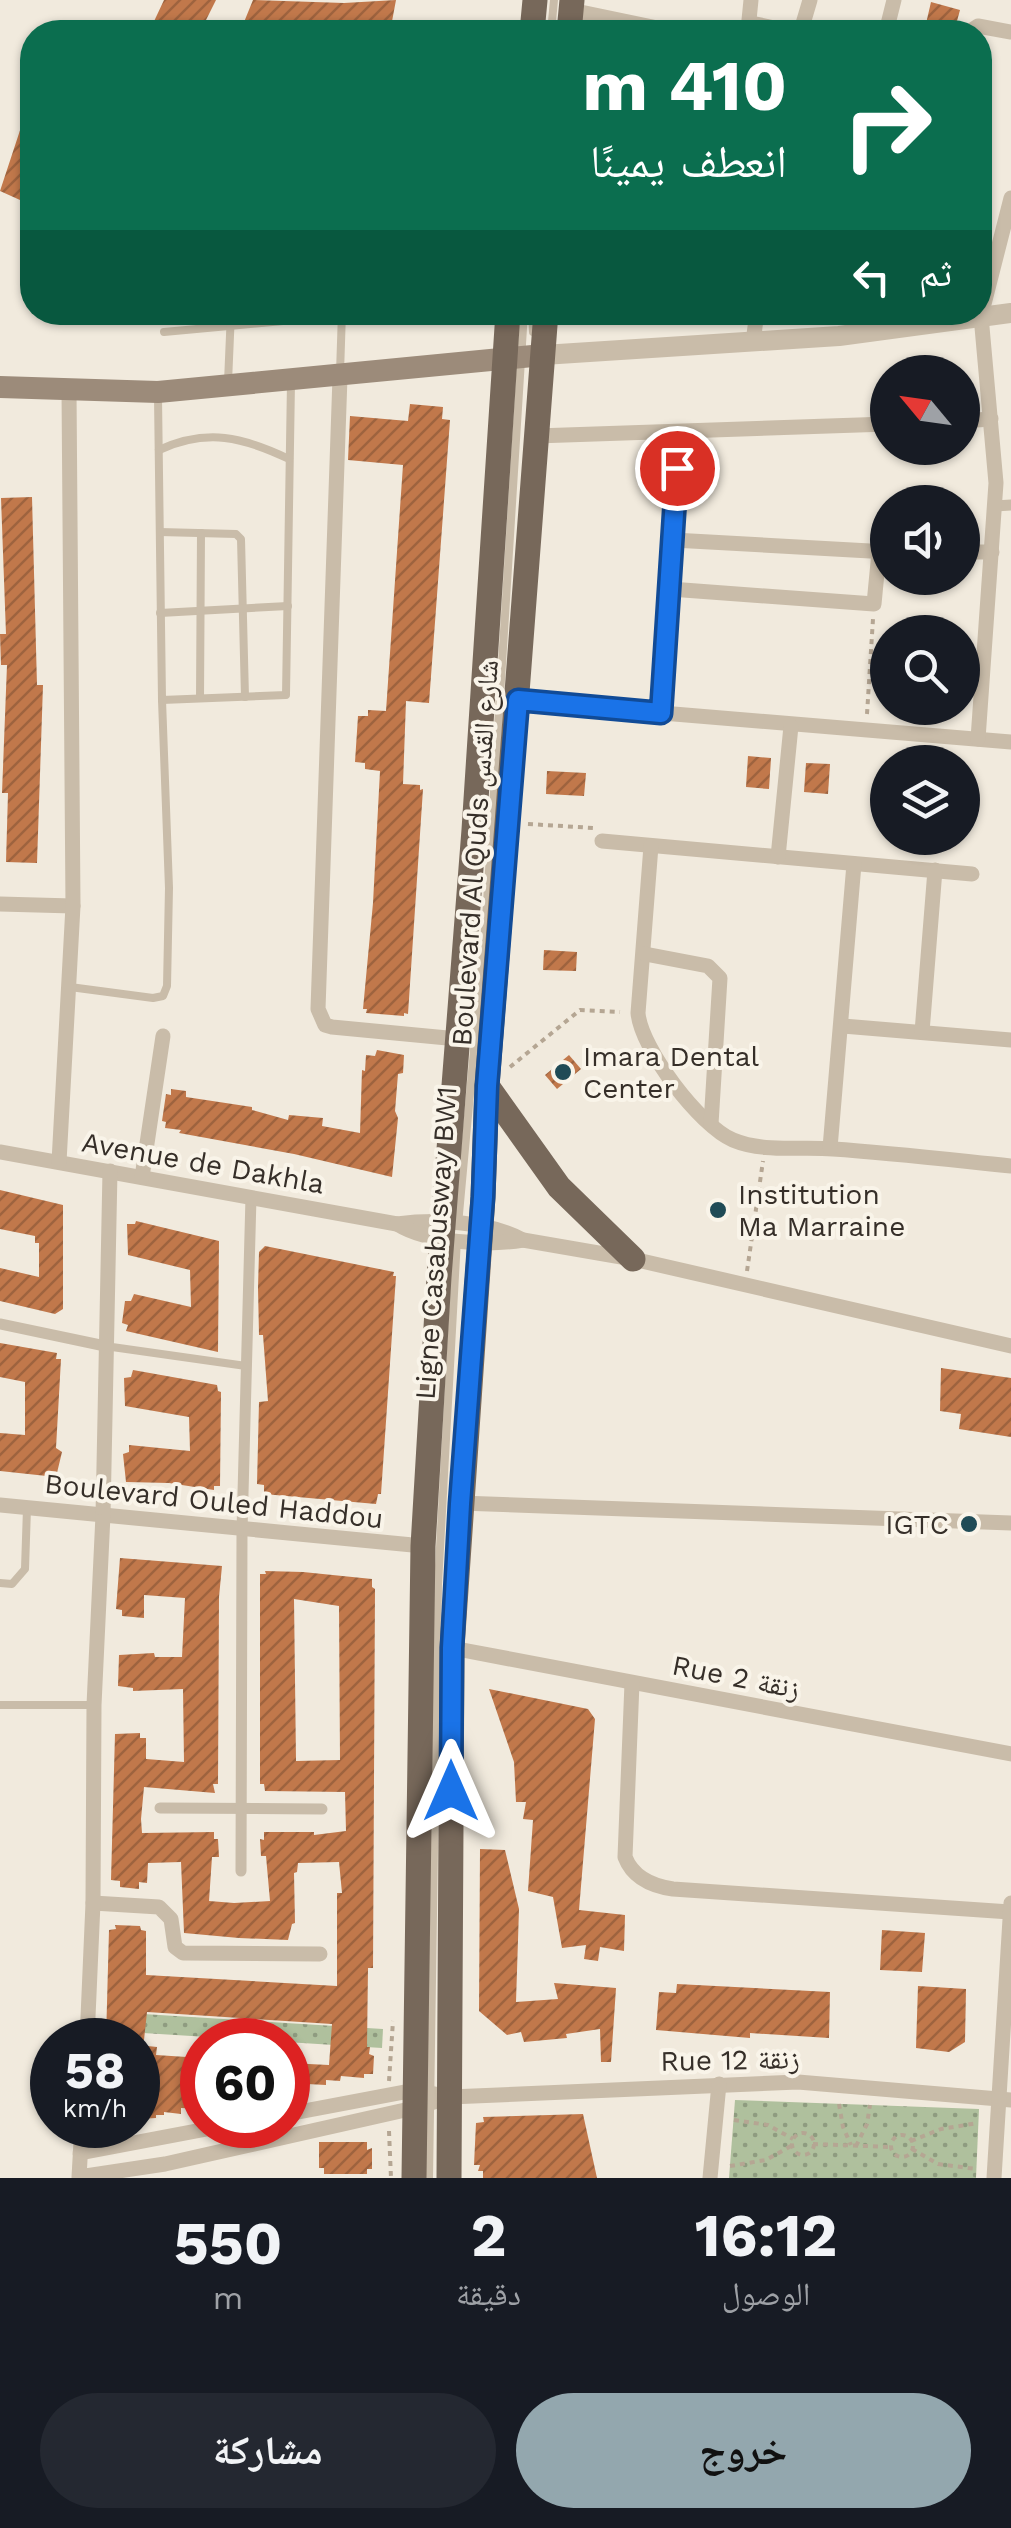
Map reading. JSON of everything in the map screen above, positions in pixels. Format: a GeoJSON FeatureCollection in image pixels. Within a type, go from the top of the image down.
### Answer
{"type":"FeatureCollection","features":[{"type":"Feature","properties":{"kind":"main road","name":"Boulevard Al Quds شارع القدس"},"geometry":{"type":"LineString","coordinates":[[449,2178],[432,2097],[423,1546],[487,1086],[518,700],[536,436],[526,356],[513,325]]}},
{"type":"Feature","properties":{"kind":"main road","name":"Boulevard Al Quds شارع القدس"},"geometry":{"type":"LineString","coordinates":[[414,2178],[432,2097],[460,1504],[464,1236],[458,1040],[526,356],[540,325]]}},
{"type":"Feature","properties":{"kind":"main road"},"geometry":{"type":"LineString","coordinates":[[0,387],[158,392],[526,356]]}},
{"type":"Feature","properties":{"kind":"main road"},"geometry":{"type":"LineString","coordinates":[[487,1086],[559,1187],[633,1259]]}},
{"type":"Feature","properties":{"kind":"street"},"geometry":{"type":"LineString","coordinates":[[562,15],[597,20]]}},
{"type":"Feature","properties":{"kind":"street"},"geometry":{"type":"LineString","coordinates":[[992,273],[1011,198]]}},
{"type":"Feature","properties":{"kind":"street"},"geometry":{"type":"LineString","coordinates":[[754,342],[756,325]]}},
{"type":"Feature","properties":{"kind":"street"},"geometry":{"type":"LineString","coordinates":[[526,356],[754,342],[858,325]]}},
{"type":"Feature","properties":{"kind":"street"},"geometry":{"type":"LineString","coordinates":[[978,738],[992,552],[1003,506],[982,325]]}},
{"type":"Feature","properties":{"kind":"street"},"geometry":{"type":"LineString","coordinates":[[340,376],[318,1009],[324,1025],[332,1028],[458,1040]]}},
{"type":"Feature","properties":{"kind":"street"},"geometry":{"type":"LineString","coordinates":[[58,1162],[74,906],[69,390]]}},
{"type":"Feature","properties":{"kind":"street"},"geometry":{"type":"LineString","coordinates":[[980,420],[992,419]]}},
{"type":"Feature","properties":{"kind":"street"},"geometry":{"type":"LineString","coordinates":[[536,436],[870,425]]}},
{"type":"Feature","properties":{"kind":"street"},"geometry":{"type":"LineString","coordinates":[[661,713],[680,433]]}},
{"type":"Feature","properties":{"kind":"street"},"geometry":{"type":"LineString","coordinates":[[672,540],[870,551]]}},
{"type":"Feature","properties":{"kind":"street"},"geometry":{"type":"LineString","coordinates":[[980,552],[992,552]]}},
{"type":"Feature","properties":{"kind":"street"},"geometry":{"type":"LineString","coordinates":[[670,590],[874,604],[876,595]]}},
{"type":"Feature","properties":{"kind":"street"},"geometry":{"type":"LineString","coordinates":[[518,700],[1011,742]]}},
{"type":"Feature","properties":{"kind":"street"},"geometry":{"type":"LineString","coordinates":[[778,857],[790,726]]}},
{"type":"Feature","properties":{"kind":"street"},"geometry":{"type":"LineString","coordinates":[[602,842],[972,874]]}},
{"type":"Feature","properties":{"kind":"street"},"geometry":{"type":"LineString","coordinates":[[651,846],[638,1013],[640,1032],[652,1055],[712,1124],[730,1139],[766,1147],[830,1148],[1011,1166]]}},
{"type":"Feature","properties":{"kind":"street"},"geometry":{"type":"LineString","coordinates":[[830,1148],[854,864]]}},
{"type":"Feature","properties":{"kind":"street"},"geometry":{"type":"LineString","coordinates":[[922,1032],[935,870]]}},
{"type":"Feature","properties":{"kind":"street"},"geometry":{"type":"LineString","coordinates":[[0,904],[74,906]]}},
{"type":"Feature","properties":{"kind":"street"},"geometry":{"type":"LineString","coordinates":[[645,954],[708,966],[720,978],[712,1124]]}},
{"type":"Feature","properties":{"kind":"street"},"geometry":{"type":"LineString","coordinates":[[843,1026],[1011,1040]]}},
{"type":"Feature","properties":{"kind":"street"},"geometry":{"type":"LineString","coordinates":[[142,1177],[163,1036]]}},
{"type":"Feature","properties":{"kind":"street","name":"Avenue de Dakhla"},"geometry":{"type":"LineString","coordinates":[[0,1152],[397,1224],[408,1231],[523,1240],[633,1259],[1011,1346]]}},
{"type":"Feature","properties":{"kind":"street"},"geometry":{"type":"LineString","coordinates":[[88,2018],[110,1171]]}},
{"type":"Feature","properties":{"kind":"street"},"geometry":{"type":"LineString","coordinates":[[240,1872],[242,1531],[251,1198]]}},
{"type":"Feature","properties":{"kind":"street"},"geometry":{"type":"LineString","coordinates":[[0,1324],[105,1346]]}},
{"type":"Feature","properties":{"kind":"street"},"geometry":{"type":"LineString","coordinates":[[460,1504],[1011,1523]]}},
{"type":"Feature","properties":{"kind":"street","name":"Boulevard Ouled Haddou"},"geometry":{"type":"LineString","coordinates":[[0,1505],[423,1546]]}},
{"type":"Feature","properties":{"kind":"street","name":"Rue 2 زنقة"},"geometry":{"type":"LineString","coordinates":[[452,1648],[1011,1754]]}},
{"type":"Feature","properties":{"kind":"street"},"geometry":{"type":"LineString","coordinates":[[632,1684],[625,1857],[628,1866],[646,1882],[673,1889],[1010,1912]]}},
{"type":"Feature","properties":{"kind":"street"},"geometry":{"type":"LineString","coordinates":[[160,1808],[322,1809]]}},
{"type":"Feature","properties":{"kind":"street"},"geometry":{"type":"LineString","coordinates":[[994,2178],[1004,2099],[1011,1903]]}},
{"type":"Feature","properties":{"kind":"street"},"geometry":{"type":"LineString","coordinates":[[94,1904],[160,1907],[171,1919],[175,1947],[183,1953],[320,1954]]}},
{"type":"Feature","properties":{"kind":"street","name":"Rue 12 زنقة"},"geometry":{"type":"LineString","coordinates":[[432,2097],[798,2082],[1004,2099]]}},
{"type":"Feature","properties":{"kind":"street"},"geometry":{"type":"LineString","coordinates":[[710,2178],[719,2084]]}},
{"type":"Feature","properties":{"kind":"street"},"geometry":{"type":"LineString","coordinates":[[310,2111],[432,2097]]}},
{"type":"Feature","properties":{"kind":"street"},"geometry":{"type":"LineString","coordinates":[[80,2148],[79,2176],[165,2164],[432,2097]]}},
{"type":"Feature","properties":{"kind":"street"},"geometry":{"type":"LineString","coordinates":[[80,2154],[180,2134]]}},
{"type":"Feature","properties":{"kind":"lane"},"geometry":{"type":"LineString","coordinates":[[164,332],[231,325],[228,386]]}},
{"type":"Feature","properties":{"kind":"lane"},"geometry":{"type":"LineString","coordinates":[[340,376],[342,325]]}},
{"type":"Feature","properties":{"kind":"lane","name":"Ligne Casabusway BW1"},"geometry":{"type":"LineString","coordinates":[[438,2178],[432,2097],[438,1584],[526,356],[525,325]]}},
{"type":"Feature","properties":{"kind":"lane","name":"Ligne Casabusway BW1"},"geometry":{"type":"LineString","coordinates":[[464,1236],[530,325]]}},
{"type":"Feature","properties":{"kind":"lane"},"geometry":{"type":"LineString","coordinates":[[162,700],[286,695],[292,381]]}},
{"type":"Feature","properties":{"kind":"lane"},"geometry":{"type":"LineString","coordinates":[[70,987],[153,998],[163,996],[168,986],[158,392]]}},
{"type":"Feature","properties":{"kind":"lane"},"geometry":{"type":"LineString","coordinates":[[159,450],[185,438],[249,440],[289,459]]}},
{"type":"Feature","properties":{"kind":"lane"},"geometry":{"type":"LineString","coordinates":[[160,532],[236,534],[242,539],[245,696]]}},
{"type":"Feature","properties":{"kind":"lane"},"geometry":{"type":"LineString","coordinates":[[200,533],[200,698]]}},
{"type":"Feature","properties":{"kind":"lane"},"geometry":{"type":"LineString","coordinates":[[160,613],[288,606]]}},
{"type":"Feature","properties":{"kind":"lane","name":"Ligne Casabusway BW1"},"geometry":{"type":"LineString","coordinates":[[429,2178],[447,1568],[465,1280]]}},
{"type":"Feature","properties":{"kind":"lane"},"geometry":{"type":"LineString","coordinates":[[105,1346],[246,1366]]}},
{"type":"Feature","properties":{"kind":"lane"},"geometry":{"type":"LineString","coordinates":[[0,1583],[12,1584],[25,1569],[27,1508]]}},
{"type":"Feature","properties":{"kind":"lane"},"geometry":{"type":"LineString","coordinates":[[0,1704],[94,1705]]}},
{"type":"Feature","properties":{"kind":"path"},"geometry":{"type":"LineString","coordinates":[[866,730],[874,604]]}},
{"type":"Feature","properties":{"kind":"path"},"geometry":{"type":"LineString","coordinates":[[508,822],[602,829],[602,842]]}},
{"type":"Feature","properties":{"kind":"path"},"geometry":{"type":"LineString","coordinates":[[487,1086],[580,1010],[638,1013]]}},
{"type":"Feature","properties":{"kind":"path"},"geometry":{"type":"LineString","coordinates":[[745,1286],[766,1147]]}},
{"type":"Feature","properties":{"kind":"path"},"geometry":{"type":"LineString","coordinates":[[839,2104],[843,2127],[854,2146]]}},
{"type":"Feature","properties":{"kind":"path"},"geometry":{"type":"LineString","coordinates":[[854,2146],[867,2124],[870,2105]]}},
{"type":"Feature","properties":{"kind":"path"},"geometry":{"type":"LineString","coordinates":[[734,2120],[768,2125],[793,2143],[797,2153],[810,2152],[814,2144]]}},
{"type":"Feature","properties":{"kind":"path"},"geometry":{"type":"LineString","coordinates":[[912,2141],[941,2128],[978,2123]]}},
{"type":"Feature","properties":{"kind":"path"},"geometry":{"type":"LineString","coordinates":[[730,2166],[766,2160],[800,2134],[808,2134],[814,2144]]}},
{"type":"Feature","properties":{"kind":"path"},"geometry":{"type":"LineString","coordinates":[[891,2146],[898,2136],[912,2141]]}},
{"type":"Feature","properties":{"kind":"path"},"geometry":{"type":"LineString","coordinates":[[814,2144],[891,2146],[900,2156],[906,2156],[912,2141]]}},
{"type":"Feature","properties":{"kind":"path"},"geometry":{"type":"LineString","coordinates":[[912,2149],[938,2164],[976,2168]]}},
{"type":"Feature","properties":{"kind":"green space"},"geometry":{"type":"Polygon","coordinates":[[[111,2012],[207,2018],[180,2018],[180,2035],[160,2034],[160,2018],[111,2018],[111,2012]]]}},
{"type":"Feature","properties":{"kind":"green space"},"geometry":{"type":"Polygon","coordinates":[[[310,2024],[383,2029],[382,2048],[310,2043],[310,2024]]]}},
{"type":"Feature","properties":{"kind":"green space"},"geometry":{"type":"Polygon","coordinates":[[[735,2100],[979,2109],[976,2178],[729,2178],[735,2100]]]}},
{"type":"Feature","properties":{"kind":"building"},"geometry":{"type":"Polygon","coordinates":[[[164,0],[216,0],[206,20],[155,20],[164,0]]]}},
{"type":"Feature","properties":{"kind":"building"},"geometry":{"type":"Polygon","coordinates":[[[253,0],[396,0],[392,20],[245,20],[253,0]]]}},
{"type":"Feature","properties":{"kind":"building"},"geometry":{"type":"Polygon","coordinates":[[[931,2],[960,10],[957,20],[927,20],[931,2]]]}},
{"type":"Feature","properties":{"kind":"building"},"geometry":{"type":"Polygon","coordinates":[[[20,130],[20,200],[0,191],[20,130]]]}},
{"type":"Feature","properties":{"kind":"building"},"geometry":{"type":"Polygon","coordinates":[[[410,404],[443,407],[442,419],[450,420],[429,703],[406,701],[403,784],[420,785],[423,789],[408,1014],[404,1016],[366,1013],[367,1009],[363,1009],[380,771],[365,769],[365,763],[355,762],[358,716],[368,716],[368,710],[386,711],[403,465],[348,460],[350,416],[408,421],[410,404]]]}},
{"type":"Feature","properties":{"kind":"building"},"geometry":{"type":"Polygon","coordinates":[[[32,497],[37,685],[43,685],[37,863],[6,862],[8,793],[2,793],[7,665],[1,665],[0,634],[6,634],[1,498],[32,497]]]}},
{"type":"Feature","properties":{"kind":"building"},"geometry":{"type":"Polygon","coordinates":[[[748,756],[771,758],[769,789],[746,787],[748,756]]]}},
{"type":"Feature","properties":{"kind":"building"},"geometry":{"type":"Polygon","coordinates":[[[806,763],[830,764],[828,794],[804,792],[806,763]]]}},
{"type":"Feature","properties":{"kind":"building"},"geometry":{"type":"Polygon","coordinates":[[[547,771],[586,773],[584,796],[546,794],[547,771]]]}},
{"type":"Feature","properties":{"kind":"building"},"geometry":{"type":"Polygon","coordinates":[[[544,950],[577,952],[576,971],[543,970],[544,950]]]}},
{"type":"Feature","properties":{"kind":"building"},"geometry":{"type":"Polygon","coordinates":[[[377,1050],[404,1055],[403,1073],[398,1074],[392,1177],[179,1133],[181,1130],[165,1128],[166,1122],[162,1121],[166,1094],[171,1095],[171,1089],[186,1091],[186,1097],[252,1107],[288,1120],[289,1115],[323,1118],[322,1126],[360,1133],[362,1070],[365,1071],[366,1055],[375,1056],[377,1050]]]}},
{"type":"Feature","properties":{"kind":"building","name":"Imara Dental Center"},"geometry":{"type":"Polygon","coordinates":[[[569,1055],[581,1069],[557,1089],[545,1075],[569,1055]]]}},
{"type":"Feature","properties":{"kind":"building"},"geometry":{"type":"Polygon","coordinates":[[[0,1190],[63,1205],[63,1309],[55,1314],[0,1301],[0,1268],[39,1277],[39,1243],[35,1243],[35,1236],[0,1229],[0,1190]]]}},
{"type":"Feature","properties":{"kind":"building"},"geometry":{"type":"Polygon","coordinates":[[[136,1221],[219,1241],[218,1352],[126,1331],[128,1325],[122,1323],[125,1301],[131,1301],[134,1294],[191,1307],[190,1270],[128,1255],[127,1224],[136,1221]]]}},
{"type":"Feature","properties":{"kind":"building"},"geometry":{"type":"Polygon","coordinates":[[[265,1246],[394,1272],[396,1276],[381,1494],[376,1504],[264,1494],[264,1485],[257,1484],[259,1402],[268,1401],[263,1335],[259,1335],[258,1288],[259,1252],[265,1246]]]}},
{"type":"Feature","properties":{"kind":"building"},"geometry":{"type":"Polygon","coordinates":[[[0,1343],[57,1353],[56,1359],[61,1359],[56,1448],[62,1452],[56,1477],[0,1471],[0,1433],[25,1435],[25,1382],[0,1377],[0,1343]]]}},
{"type":"Feature","properties":{"kind":"building"},"geometry":{"type":"Polygon","coordinates":[[[941,1368],[1011,1378],[1011,1437],[959,1429],[961,1414],[940,1411],[941,1368]]]}},
{"type":"Feature","properties":{"kind":"building"},"geometry":{"type":"Polygon","coordinates":[[[133,1370],[217,1385],[221,1392],[220,1486],[214,1486],[214,1490],[126,1482],[123,1454],[129,1452],[129,1445],[190,1451],[189,1417],[125,1406],[124,1378],[131,1377],[133,1370]]]}},
{"type":"Feature","properties":{"kind":"building"},"geometry":{"type":"Polygon","coordinates":[[[120,1558],[222,1566],[218,1784],[213,1784],[215,1793],[144,1787],[142,1833],[214,1832],[219,1857],[212,1857],[209,1901],[270,1901],[266,1856],[261,1856],[260,1839],[264,1840],[264,1832],[314,1835],[346,1831],[345,1792],[265,1791],[264,1784],[260,1784],[260,1574],[303,1572],[372,1579],[373,1968],[368,1968],[367,2047],[374,2056],[373,2074],[364,2074],[364,2078],[341,2076],[340,2081],[326,2080],[326,2085],[310,2084],[310,2064],[329,2065],[332,2024],[310,2023],[310,2018],[147,2012],[146,2018],[107,2018],[109,1930],[116,1929],[115,1925],[140,1926],[146,1931],[146,1975],[337,1986],[337,1893],[342,1893],[339,1862],[298,1863],[294,1873],[295,1923],[288,1940],[239,1938],[184,1933],[181,1862],[148,1863],[147,1883],[139,1882],[139,1889],[120,1887],[120,1881],[111,1880],[115,1734],[140,1733],[140,1738],[146,1738],[146,1759],[184,1762],[183,1689],[133,1691],[118,1686],[119,1655],[154,1653],[155,1657],[182,1657],[185,1598],[144,1595],[144,1618],[122,1616],[122,1610],[116,1609],[120,1558]],[[294,1599],[296,1761],[340,1760],[339,1606],[294,1599]]]}},
{"type":"Feature","properties":{"kind":"building"},"geometry":{"type":"Polygon","coordinates":[[[489,1689],[588,1709],[595,1719],[579,1910],[625,1915],[624,1951],[600,1947],[598,1961],[584,1959],[586,1945],[562,1948],[553,1897],[528,1891],[533,1820],[523,1819],[526,1802],[516,1802],[514,1762],[489,1689]]]}},
{"type":"Feature","properties":{"kind":"building"},"geometry":{"type":"Polygon","coordinates":[[[480,1849],[505,1850],[519,1909],[516,2002],[558,1999],[554,1983],[616,1988],[611,2062],[601,2062],[600,2029],[566,2034],[567,2038],[524,2042],[521,2032],[507,2035],[479,2011],[480,1849]]]}},
{"type":"Feature","properties":{"kind":"building"},"geometry":{"type":"Polygon","coordinates":[[[882,1930],[925,1933],[922,1972],[880,1970],[882,1930]]]}},
{"type":"Feature","properties":{"kind":"building"},"geometry":{"type":"Polygon","coordinates":[[[677,1984],[830,1992],[829,2038],[750,2033],[750,2038],[656,2030],[659,1992],[676,1993],[677,1984]]]}},
{"type":"Feature","properties":{"kind":"building"},"geometry":{"type":"Polygon","coordinates":[[[918,1986],[966,1989],[965,2042],[949,2052],[916,2048],[918,1986]]]}},
{"type":"Feature","properties":{"kind":"building"},"geometry":{"type":"Polygon","coordinates":[[[160,2055],[180,2057],[180,2114],[160,2115],[160,2055]]]}},
{"type":"Feature","properties":{"kind":"building"},"geometry":{"type":"Polygon","coordinates":[[[583,2114],[597,2178],[483,2178],[483,2171],[478,2171],[480,2165],[474,2165],[476,2123],[484,2122],[483,2117],[583,2114]]]}},
{"type":"Feature","properties":{"kind":"building"},"geometry":{"type":"Polygon","coordinates":[[[319,2142],[367,2142],[367,2150],[372,2148],[372,2169],[367,2169],[367,2174],[324,2174],[324,2168],[319,2168],[319,2142]]]}},
{"type":"Feature","properties":{"kind":"place","name":"Imara Dental Center"},"geometry":{"type":"Point","coordinates":[563,1072]}},
{"type":"Feature","properties":{"kind":"place","name":"Institution Ma Marraine"},"geometry":{"type":"Point","coordinates":[718,1210]}},
{"type":"Feature","properties":{"kind":"place","name":"IGTC"},"geometry":{"type":"Point","coordinates":[969,1524]}},
{"type":"Feature","properties":{"kind":"route"},"geometry":{"type":"LineString","coordinates":[[451,1791],[452,1648],[460,1504],[483,1197],[487,1086],[518,700],[661,713],[677,468]]}}]}
